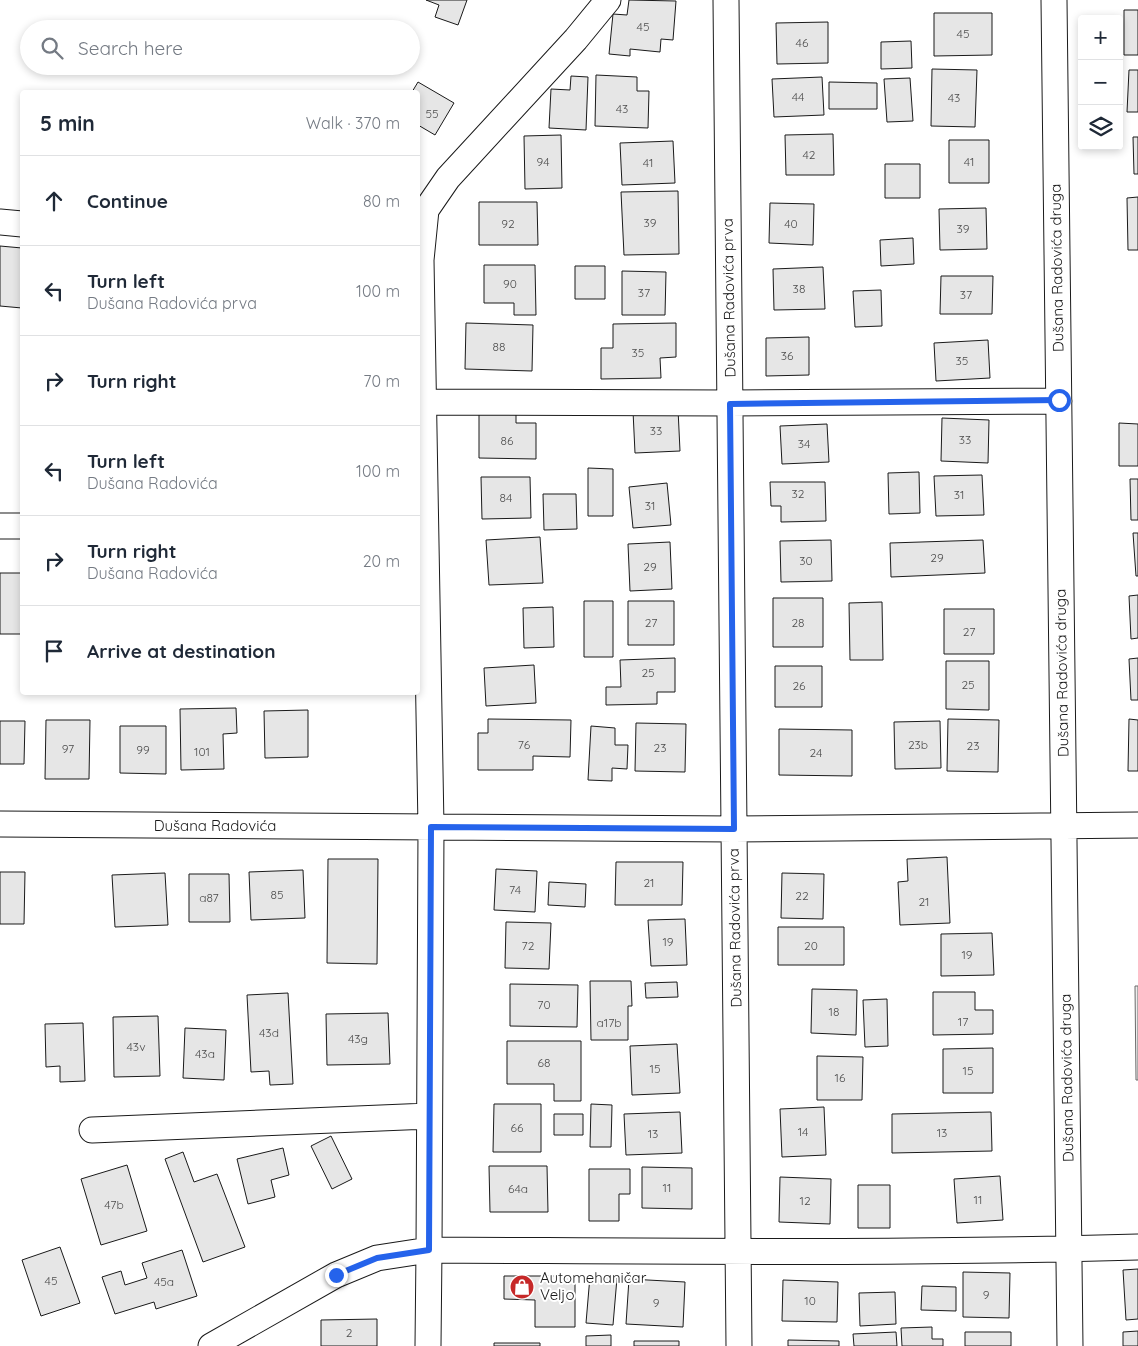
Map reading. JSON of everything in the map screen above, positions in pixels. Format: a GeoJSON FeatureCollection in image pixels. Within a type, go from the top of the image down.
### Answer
{"type":"FeatureCollection","features":[{"type":"Feature","properties":{"kind":"street"},"geometry":{"type":"LineString","coordinates":[[420,253],[426,210],[448,178],[576,39],[608,0]]}},
{"type":"Feature","properties":{"kind":"street","name":"Dušana Radovića prva"},"geometry":{"type":"LineString","coordinates":[[726,0],[739,1346]]}},
{"type":"Feature","properties":{"kind":"street","name":"Dušana Radovića druga"},"geometry":{"type":"LineString","coordinates":[[1054,0],[1070,1346]]}},
{"type":"Feature","properties":{"kind":"street"},"geometry":{"type":"LineString","coordinates":[[0,222],[20,224]]}},
{"type":"Feature","properties":{"kind":"street"},"geometry":{"type":"LineString","coordinates":[[420,288],[424,402],[422,530],[431,827],[428,1346]]}},
{"type":"Feature","properties":{"kind":"street"},"geometry":{"type":"LineString","coordinates":[[424,402],[730,404],[1059,400]]}},
{"type":"Feature","properties":{"kind":"street"},"geometry":{"type":"LineString","coordinates":[[0,526],[20,526]]}},
{"type":"Feature","properties":{"kind":"street","name":"Dušana Radovića"},"geometry":{"type":"LineString","coordinates":[[0,824],[734,829],[1138,825]]}},
{"type":"Feature","properties":{"kind":"street"},"geometry":{"type":"LineString","coordinates":[[92,1130],[429,1116]]}},
{"type":"Feature","properties":{"kind":"street"},"geometry":{"type":"LineString","coordinates":[[211,1346],[336,1275],[377,1258],[429,1250],[738,1251],[1069,1249],[1138,1246]]}},
{"type":"Feature","properties":{"kind":"shaded area"},"geometry":{"type":"Polygon","coordinates":[[[1135,986],[1138,986],[1138,1080],[1136,1080],[1135,986]]]}},
{"type":"Feature","properties":{"kind":"building"},"geometry":{"type":"Polygon","coordinates":[[[426,0],[467,0],[458,25],[435,17],[439,5],[426,0]]]}},
{"type":"Feature","properties":{"kind":"building"},"geometry":{"type":"Polygon","coordinates":[[[629,0],[676,1],[673,40],[661,39],[660,52],[630,49],[630,56],[609,54],[613,14],[627,15],[629,0]]]}},
{"type":"Feature","properties":{"kind":"building"},"geometry":{"type":"Polygon","coordinates":[[[1124,10],[1138,10],[1138,55],[1124,55],[1124,10]]]}},
{"type":"Feature","properties":{"kind":"building"},"geometry":{"type":"Polygon","coordinates":[[[934,13],[992,13],[992,55],[934,56],[934,13]]]}},
{"type":"Feature","properties":{"kind":"building"},"geometry":{"type":"Polygon","coordinates":[[[828,22],[828,63],[777,64],[776,23],[828,22]]]}},
{"type":"Feature","properties":{"kind":"building"},"geometry":{"type":"Polygon","coordinates":[[[911,41],[912,68],[881,69],[881,42],[911,41]]]}},
{"type":"Feature","properties":{"kind":"building"},"geometry":{"type":"Polygon","coordinates":[[[932,69],[977,70],[975,127],[931,126],[932,69]]]}},
{"type":"Feature","properties":{"kind":"building"},"geometry":{"type":"Polygon","coordinates":[[[1129,70],[1138,70],[1138,112],[1127,112],[1129,70]]]}},
{"type":"Feature","properties":{"kind":"building"},"geometry":{"type":"Polygon","coordinates":[[[596,75],[637,77],[637,91],[649,91],[648,128],[595,126],[596,75]]]}},
{"type":"Feature","properties":{"kind":"building"},"geometry":{"type":"Polygon","coordinates":[[[571,76],[588,77],[586,130],[549,128],[551,89],[570,90],[571,76]]]}},
{"type":"Feature","properties":{"kind":"building"},"geometry":{"type":"Polygon","coordinates":[[[822,77],[824,115],[774,117],[772,79],[822,77]]]}},
{"type":"Feature","properties":{"kind":"building"},"geometry":{"type":"Polygon","coordinates":[[[910,78],[913,121],[887,122],[884,79],[910,78]]]}},
{"type":"Feature","properties":{"kind":"building"},"geometry":{"type":"Polygon","coordinates":[[[418,82],[454,103],[435,135],[420,126],[420,90],[413,90],[418,82]]]}},
{"type":"Feature","properties":{"kind":"building"},"geometry":{"type":"Polygon","coordinates":[[[829,82],[877,83],[877,109],[829,109],[829,82]]]}},
{"type":"Feature","properties":{"kind":"building"},"geometry":{"type":"Polygon","coordinates":[[[833,134],[834,175],[786,175],[785,135],[833,134]]]}},
{"type":"Feature","properties":{"kind":"building"},"geometry":{"type":"Polygon","coordinates":[[[561,135],[562,188],[525,189],[524,136],[561,135]]]}},
{"type":"Feature","properties":{"kind":"building"},"geometry":{"type":"Polygon","coordinates":[[[1133,137],[1138,137],[1138,174],[1134,174],[1133,137]]]}},
{"type":"Feature","properties":{"kind":"building"},"geometry":{"type":"Polygon","coordinates":[[[949,140],[989,140],[989,183],[949,183],[949,140]]]}},
{"type":"Feature","properties":{"kind":"building"},"geometry":{"type":"Polygon","coordinates":[[[673,141],[675,183],[622,185],[620,143],[673,141]]]}},
{"type":"Feature","properties":{"kind":"building"},"geometry":{"type":"Polygon","coordinates":[[[885,164],[920,164],[920,198],[885,198],[885,164]]]}},
{"type":"Feature","properties":{"kind":"building"},"geometry":{"type":"Polygon","coordinates":[[[678,191],[679,254],[624,255],[621,192],[678,191]]]}},
{"type":"Feature","properties":{"kind":"building"},"geometry":{"type":"Polygon","coordinates":[[[1138,197],[1138,250],[1128,250],[1127,198],[1138,197]]]}},
{"type":"Feature","properties":{"kind":"building"},"geometry":{"type":"Polygon","coordinates":[[[479,202],[537,202],[538,245],[479,245],[479,202]]]}},
{"type":"Feature","properties":{"kind":"building"},"geometry":{"type":"Polygon","coordinates":[[[770,203],[814,204],[813,245],[769,243],[770,203]]]}},
{"type":"Feature","properties":{"kind":"building"},"geometry":{"type":"Polygon","coordinates":[[[986,208],[987,249],[940,250],[939,209],[986,208]]]}},
{"type":"Feature","properties":{"kind":"building"},"geometry":{"type":"Polygon","coordinates":[[[913,238],[914,264],[881,266],[880,240],[913,238]]]}},
{"type":"Feature","properties":{"kind":"building"},"geometry":{"type":"Polygon","coordinates":[[[0,246],[20,248],[20,308],[0,306],[0,246]]]}},
{"type":"Feature","properties":{"kind":"building"},"geometry":{"type":"Polygon","coordinates":[[[484,265],[535,265],[536,315],[514,315],[514,303],[484,303],[484,265]]]}},
{"type":"Feature","properties":{"kind":"building"},"geometry":{"type":"Polygon","coordinates":[[[575,266],[605,266],[605,299],[575,299],[575,266]]]}},
{"type":"Feature","properties":{"kind":"building"},"geometry":{"type":"Polygon","coordinates":[[[823,267],[825,309],[774,310],[773,269],[823,267]]]}},
{"type":"Feature","properties":{"kind":"building"},"geometry":{"type":"Polygon","coordinates":[[[622,271],[666,272],[665,315],[622,315],[622,271]]]}},
{"type":"Feature","properties":{"kind":"building"},"geometry":{"type":"Polygon","coordinates":[[[941,276],[993,276],[992,314],[940,314],[941,276]]]}},
{"type":"Feature","properties":{"kind":"building"},"geometry":{"type":"Polygon","coordinates":[[[881,290],[882,326],[855,327],[853,291],[881,290]]]}},
{"type":"Feature","properties":{"kind":"building"},"geometry":{"type":"Polygon","coordinates":[[[466,323],[533,325],[532,371],[465,369],[466,323]]]}},
{"type":"Feature","properties":{"kind":"building"},"geometry":{"type":"Polygon","coordinates":[[[676,323],[676,357],[660,358],[661,378],[601,379],[601,348],[613,348],[613,324],[676,323]]]}},
{"type":"Feature","properties":{"kind":"building"},"geometry":{"type":"Polygon","coordinates":[[[809,337],[809,375],[766,376],[766,338],[809,337]]]}},
{"type":"Feature","properties":{"kind":"building"},"geometry":{"type":"Polygon","coordinates":[[[988,340],[990,378],[936,381],[934,343],[988,340]]]}},
{"type":"Feature","properties":{"kind":"building"},"geometry":{"type":"Polygon","coordinates":[[[678,409],[680,451],[635,453],[633,411],[678,409]]]}},
{"type":"Feature","properties":{"kind":"building"},"geometry":{"type":"Polygon","coordinates":[[[479,413],[516,414],[516,423],[536,423],[536,459],[479,458],[479,413]]]}},
{"type":"Feature","properties":{"kind":"building"},"geometry":{"type":"Polygon","coordinates":[[[942,418],[989,420],[988,463],[941,461],[942,418]]]}},
{"type":"Feature","properties":{"kind":"building"},"geometry":{"type":"Polygon","coordinates":[[[1119,423],[1138,424],[1138,466],[1119,466],[1119,423]]]}},
{"type":"Feature","properties":{"kind":"building"},"geometry":{"type":"Polygon","coordinates":[[[827,424],[829,462],[782,464],[780,426],[827,424]]]}},
{"type":"Feature","properties":{"kind":"building"},"geometry":{"type":"Polygon","coordinates":[[[588,468],[613,469],[613,516],[588,516],[588,468]]]}},
{"type":"Feature","properties":{"kind":"building"},"geometry":{"type":"Polygon","coordinates":[[[919,472],[920,513],[889,514],[888,473],[919,472]]]}},
{"type":"Feature","properties":{"kind":"building"},"geometry":{"type":"Polygon","coordinates":[[[982,475],[984,515],[936,516],[934,476],[982,475]]]}},
{"type":"Feature","properties":{"kind":"building"},"geometry":{"type":"Polygon","coordinates":[[[481,477],[530,477],[531,518],[482,519],[481,477]]]}},
{"type":"Feature","properties":{"kind":"building"},"geometry":{"type":"Polygon","coordinates":[[[1130,479],[1138,479],[1138,520],[1131,520],[1130,479]]]}},
{"type":"Feature","properties":{"kind":"building"},"geometry":{"type":"Polygon","coordinates":[[[770,482],[825,482],[826,521],[781,522],[781,506],[771,506],[770,482]]]}},
{"type":"Feature","properties":{"kind":"building"},"geometry":{"type":"Polygon","coordinates":[[[667,483],[671,525],[633,528],[629,487],[667,483]]]}},
{"type":"Feature","properties":{"kind":"building"},"geometry":{"type":"Polygon","coordinates":[[[543,494],[576,494],[577,529],[544,530],[543,494]]]}},
{"type":"Feature","properties":{"kind":"building"},"geometry":{"type":"Polygon","coordinates":[[[1133,533],[1138,533],[1138,576],[1136,576],[1133,533]]]}},
{"type":"Feature","properties":{"kind":"building"},"geometry":{"type":"Polygon","coordinates":[[[540,537],[543,583],[489,585],[486,540],[540,537]]]}},
{"type":"Feature","properties":{"kind":"building"},"geometry":{"type":"Polygon","coordinates":[[[831,540],[832,581],[781,582],[780,541],[831,540]]]}},
{"type":"Feature","properties":{"kind":"building"},"geometry":{"type":"Polygon","coordinates":[[[983,540],[985,573],[891,577],[890,543],[983,540]]]}},
{"type":"Feature","properties":{"kind":"building"},"geometry":{"type":"Polygon","coordinates":[[[670,542],[672,589],[630,591],[628,544],[670,542]]]}},
{"type":"Feature","properties":{"kind":"building"},"geometry":{"type":"Polygon","coordinates":[[[0,573],[20,573],[20,634],[0,634],[0,573]]]}},
{"type":"Feature","properties":{"kind":"building"},"geometry":{"type":"Polygon","coordinates":[[[1138,595],[1138,638],[1131,639],[1129,596],[1138,595]]]}},
{"type":"Feature","properties":{"kind":"building"},"geometry":{"type":"Polygon","coordinates":[[[773,598],[823,598],[823,647],[773,647],[773,598]]]}},
{"type":"Feature","properties":{"kind":"building"},"geometry":{"type":"Polygon","coordinates":[[[584,601],[613,601],[613,657],[584,657],[584,601]]]}},
{"type":"Feature","properties":{"kind":"building"},"geometry":{"type":"Polygon","coordinates":[[[628,601],[674,601],[674,645],[628,645],[628,601]]]}},
{"type":"Feature","properties":{"kind":"building"},"geometry":{"type":"Polygon","coordinates":[[[882,602],[883,660],[850,660],[849,603],[882,602]]]}},
{"type":"Feature","properties":{"kind":"building"},"geometry":{"type":"Polygon","coordinates":[[[553,607],[554,647],[524,648],[523,608],[553,607]]]}},
{"type":"Feature","properties":{"kind":"building"},"geometry":{"type":"Polygon","coordinates":[[[944,609],[994,609],[994,654],[944,654],[944,609]]]}},
{"type":"Feature","properties":{"kind":"building"},"geometry":{"type":"Polygon","coordinates":[[[675,658],[675,692],[657,692],[657,704],[606,705],[606,687],[621,687],[620,660],[675,658]]]}},
{"type":"Feature","properties":{"kind":"building"},"geometry":{"type":"Polygon","coordinates":[[[1138,658],[1138,700],[1131,700],[1129,659],[1138,658]]]}},
{"type":"Feature","properties":{"kind":"building"},"geometry":{"type":"Polygon","coordinates":[[[946,661],[989,661],[989,710],[946,709],[946,661]]]}},
{"type":"Feature","properties":{"kind":"building"},"geometry":{"type":"Polygon","coordinates":[[[534,665],[536,703],[486,706],[484,668],[534,665]]]}},
{"type":"Feature","properties":{"kind":"building"},"geometry":{"type":"Polygon","coordinates":[[[775,666],[822,666],[822,707],[775,707],[775,666]]]}},
{"type":"Feature","properties":{"kind":"building"},"geometry":{"type":"Polygon","coordinates":[[[236,708],[237,733],[223,734],[224,769],[181,770],[180,709],[236,708]]]}},
{"type":"Feature","properties":{"kind":"building"},"geometry":{"type":"Polygon","coordinates":[[[308,710],[308,757],[265,758],[264,711],[308,710]]]}},
{"type":"Feature","properties":{"kind":"building"},"geometry":{"type":"Polygon","coordinates":[[[488,719],[571,720],[570,757],[533,756],[533,770],[478,770],[478,733],[488,733],[488,719]]]}},
{"type":"Feature","properties":{"kind":"building"},"geometry":{"type":"Polygon","coordinates":[[[948,719],[999,720],[998,772],[947,771],[948,719]]]}},
{"type":"Feature","properties":{"kind":"building"},"geometry":{"type":"Polygon","coordinates":[[[1129,719],[1138,720],[1138,771],[1128,771],[1129,719]]]}},
{"type":"Feature","properties":{"kind":"building"},"geometry":{"type":"Polygon","coordinates":[[[46,720],[90,720],[89,779],[45,779],[46,720]]]}},
{"type":"Feature","properties":{"kind":"building"},"geometry":{"type":"Polygon","coordinates":[[[0,721],[25,721],[24,764],[0,764],[0,721]]]}},
{"type":"Feature","properties":{"kind":"building"},"geometry":{"type":"Polygon","coordinates":[[[940,721],[941,768],[895,769],[894,722],[940,721]]]}},
{"type":"Feature","properties":{"kind":"building"},"geometry":{"type":"Polygon","coordinates":[[[636,723],[686,724],[685,772],[635,771],[636,723]]]}},
{"type":"Feature","properties":{"kind":"building"},"geometry":{"type":"Polygon","coordinates":[[[120,726],[166,726],[166,774],[120,773],[120,726]]]}},
{"type":"Feature","properties":{"kind":"building"},"geometry":{"type":"Polygon","coordinates":[[[591,726],[615,728],[615,745],[628,745],[627,769],[612,768],[612,781],[588,780],[591,726]]]}},
{"type":"Feature","properties":{"kind":"building"},"geometry":{"type":"Polygon","coordinates":[[[779,729],[852,730],[852,776],[779,775],[779,729]]]}},
{"type":"Feature","properties":{"kind":"building"},"geometry":{"type":"Polygon","coordinates":[[[947,857],[950,923],[900,925],[898,882],[908,881],[907,859],[947,857]]]}},
{"type":"Feature","properties":{"kind":"building"},"geometry":{"type":"Polygon","coordinates":[[[328,859],[378,859],[377,964],[327,963],[328,859]]]}},
{"type":"Feature","properties":{"kind":"building"},"geometry":{"type":"Polygon","coordinates":[[[616,862],[683,862],[682,905],[615,905],[616,862]]]}},
{"type":"Feature","properties":{"kind":"building"},"geometry":{"type":"Polygon","coordinates":[[[496,869],[537,871],[535,912],[494,910],[496,869]]]}},
{"type":"Feature","properties":{"kind":"building"},"geometry":{"type":"Polygon","coordinates":[[[303,870],[305,918],[251,920],[249,872],[303,870]]]}},
{"type":"Feature","properties":{"kind":"building"},"geometry":{"type":"Polygon","coordinates":[[[0,872],[25,872],[24,924],[0,924],[0,872]]]}},
{"type":"Feature","properties":{"kind":"building"},"geometry":{"type":"Polygon","coordinates":[[[165,873],[168,925],[115,927],[112,875],[165,873]]]}},
{"type":"Feature","properties":{"kind":"building"},"geometry":{"type":"Polygon","coordinates":[[[782,873],[824,874],[823,919],[781,918],[782,873]]]}},
{"type":"Feature","properties":{"kind":"building"},"geometry":{"type":"Polygon","coordinates":[[[189,874],[229,874],[230,922],[189,922],[189,874]]]}},
{"type":"Feature","properties":{"kind":"building"},"geometry":{"type":"Polygon","coordinates":[[[549,882],[586,884],[585,907],[548,905],[549,882]]]}},
{"type":"Feature","properties":{"kind":"building"},"geometry":{"type":"Polygon","coordinates":[[[685,919],[687,965],[651,966],[648,920],[685,919]]]}},
{"type":"Feature","properties":{"kind":"building"},"geometry":{"type":"Polygon","coordinates":[[[506,922],[551,923],[549,969],[505,968],[506,922]]]}},
{"type":"Feature","properties":{"kind":"building"},"geometry":{"type":"Polygon","coordinates":[[[778,927],[844,927],[844,965],[778,965],[778,927]]]}},
{"type":"Feature","properties":{"kind":"building"},"geometry":{"type":"Polygon","coordinates":[[[992,933],[994,975],[941,976],[941,934],[992,933]]]}},
{"type":"Feature","properties":{"kind":"building"},"geometry":{"type":"Polygon","coordinates":[[[590,981],[631,981],[632,1006],[628,1006],[628,1040],[591,1040],[590,981]]]}},
{"type":"Feature","properties":{"kind":"building"},"geometry":{"type":"Polygon","coordinates":[[[677,982],[678,997],[646,998],[645,983],[677,982]]]}},
{"type":"Feature","properties":{"kind":"building"},"geometry":{"type":"Polygon","coordinates":[[[510,984],[578,985],[577,1027],[510,1026],[510,984]]]}},
{"type":"Feature","properties":{"kind":"building"},"geometry":{"type":"Polygon","coordinates":[[[812,989],[857,990],[856,1035],[811,1033],[812,989]]]}},
{"type":"Feature","properties":{"kind":"building"},"geometry":{"type":"Polygon","coordinates":[[[933,992],[975,992],[975,1010],[993,1010],[993,1034],[933,1035],[933,992]]]}},
{"type":"Feature","properties":{"kind":"building"},"geometry":{"type":"Polygon","coordinates":[[[288,993],[293,1084],[270,1085],[269,1071],[251,1072],[247,995],[288,993]]]}},
{"type":"Feature","properties":{"kind":"building"},"geometry":{"type":"Polygon","coordinates":[[[887,999],[888,1046],[865,1047],[863,1000],[887,999]]]}},
{"type":"Feature","properties":{"kind":"building"},"geometry":{"type":"Polygon","coordinates":[[[388,1013],[390,1064],[327,1065],[326,1014],[388,1013]]]}},
{"type":"Feature","properties":{"kind":"building"},"geometry":{"type":"Polygon","coordinates":[[[158,1016],[160,1076],[114,1077],[113,1017],[158,1016]]]}},
{"type":"Feature","properties":{"kind":"building"},"geometry":{"type":"Polygon","coordinates":[[[83,1023],[85,1081],[60,1082],[60,1066],[46,1067],[45,1024],[83,1023]]]}},
{"type":"Feature","properties":{"kind":"building"},"geometry":{"type":"Polygon","coordinates":[[[185,1028],[226,1030],[224,1080],[183,1078],[185,1028]]]}},
{"type":"Feature","properties":{"kind":"building"},"geometry":{"type":"Polygon","coordinates":[[[507,1041],[581,1041],[581,1101],[554,1101],[554,1084],[507,1084],[507,1041]]]}},
{"type":"Feature","properties":{"kind":"building"},"geometry":{"type":"Polygon","coordinates":[[[677,1044],[680,1093],[632,1095],[630,1046],[677,1044]]]}},
{"type":"Feature","properties":{"kind":"building"},"geometry":{"type":"Polygon","coordinates":[[[993,1048],[993,1093],[943,1093],[943,1049],[993,1048]]]}},
{"type":"Feature","properties":{"kind":"building"},"geometry":{"type":"Polygon","coordinates":[[[817,1056],[863,1057],[862,1100],[817,1100],[817,1056]]]}},
{"type":"Feature","properties":{"kind":"building"},"geometry":{"type":"Polygon","coordinates":[[[494,1104],[541,1104],[541,1152],[493,1152],[494,1104]]]}},
{"type":"Feature","properties":{"kind":"building"},"geometry":{"type":"Polygon","coordinates":[[[591,1104],[612,1105],[611,1147],[590,1147],[591,1104]]]}},
{"type":"Feature","properties":{"kind":"building"},"geometry":{"type":"Polygon","coordinates":[[[824,1107],[826,1155],[782,1157],[780,1109],[824,1107]]]}},
{"type":"Feature","properties":{"kind":"building"},"geometry":{"type":"Polygon","coordinates":[[[680,1112],[682,1153],[626,1155],[624,1114],[680,1112]]]}},
{"type":"Feature","properties":{"kind":"building"},"geometry":{"type":"Polygon","coordinates":[[[991,1112],[992,1151],[892,1153],[892,1114],[991,1112]]]}},
{"type":"Feature","properties":{"kind":"building"},"geometry":{"type":"Polygon","coordinates":[[[554,1114],[583,1114],[583,1135],[554,1135],[554,1114]]]}},
{"type":"Feature","properties":{"kind":"building"},"geometry":{"type":"Polygon","coordinates":[[[331,1136],[352,1179],[332,1189],[311,1146],[331,1136]]]}},
{"type":"Feature","properties":{"kind":"building"},"geometry":{"type":"Polygon","coordinates":[[[283,1148],[289,1175],[271,1180],[275,1197],[248,1204],[237,1159],[283,1148]]]}},
{"type":"Feature","properties":{"kind":"building"},"geometry":{"type":"Polygon","coordinates":[[[183,1152],[194,1182],[217,1174],[245,1247],[203,1262],[165,1159],[183,1152]]]}},
{"type":"Feature","properties":{"kind":"building"},"geometry":{"type":"Polygon","coordinates":[[[127,1165],[147,1231],[101,1245],[81,1179],[127,1165]]]}},
{"type":"Feature","properties":{"kind":"building"},"geometry":{"type":"Polygon","coordinates":[[[489,1166],[547,1166],[548,1212],[490,1212],[489,1166]]]}},
{"type":"Feature","properties":{"kind":"building"},"geometry":{"type":"Polygon","coordinates":[[[642,1167],[692,1168],[692,1209],[642,1208],[642,1167]]]}},
{"type":"Feature","properties":{"kind":"building"},"geometry":{"type":"Polygon","coordinates":[[[589,1169],[630,1169],[630,1194],[619,1194],[619,1221],[589,1221],[589,1169]]]}},
{"type":"Feature","properties":{"kind":"building"},"geometry":{"type":"Polygon","coordinates":[[[1000,1176],[1003,1220],[957,1223],[954,1179],[1000,1176]]]}},
{"type":"Feature","properties":{"kind":"building"},"geometry":{"type":"Polygon","coordinates":[[[780,1177],[831,1179],[830,1224],[779,1222],[780,1177]]]}},
{"type":"Feature","properties":{"kind":"building"},"geometry":{"type":"Polygon","coordinates":[[[858,1185],[890,1185],[890,1228],[858,1228],[858,1185]]]}},
{"type":"Feature","properties":{"kind":"building"},"geometry":{"type":"Polygon","coordinates":[[[60,1247],[80,1303],[41,1316],[22,1260],[60,1247]]]}},
{"type":"Feature","properties":{"kind":"building"},"geometry":{"type":"Polygon","coordinates":[[[182,1250],[197,1296],[156,1309],[154,1302],[115,1314],[102,1277],[121,1271],[125,1285],[147,1278],[142,1263],[182,1250]]]}},
{"type":"Feature","properties":{"kind":"building"},"geometry":{"type":"Polygon","coordinates":[[[1138,1269],[1138,1319],[1126,1320],[1123,1270],[1138,1269]]]}},
{"type":"Feature","properties":{"kind":"building"},"geometry":{"type":"Polygon","coordinates":[[[963,1272],[1010,1273],[1009,1318],[963,1317],[963,1272]]]}},
{"type":"Feature","properties":{"kind":"building"},"geometry":{"type":"Polygon","coordinates":[[[504,1276],[575,1276],[575,1327],[535,1327],[535,1300],[504,1299],[504,1276]]]}},
{"type":"Feature","properties":{"kind":"building"},"geometry":{"type":"Polygon","coordinates":[[[590,1276],[617,1278],[613,1325],[586,1323],[590,1276]]]}},
{"type":"Feature","properties":{"kind":"building"},"geometry":{"type":"Polygon","coordinates":[[[629,1279],[685,1282],[683,1327],[626,1324],[629,1279]]]}},
{"type":"Feature","properties":{"kind":"building"},"geometry":{"type":"Polygon","coordinates":[[[783,1280],[838,1282],[837,1322],[782,1321],[783,1280]]]}},
{"type":"Feature","properties":{"kind":"building"},"geometry":{"type":"Polygon","coordinates":[[[922,1286],[956,1287],[956,1311],[921,1310],[922,1286]]]}},
{"type":"Feature","properties":{"kind":"building"},"geometry":{"type":"Polygon","coordinates":[[[895,1292],[896,1324],[860,1326],[859,1293],[895,1292]]]}},
{"type":"Feature","properties":{"kind":"building"},"geometry":{"type":"Polygon","coordinates":[[[377,1319],[377,1346],[321,1346],[321,1320],[377,1319]]]}},
{"type":"Feature","properties":{"kind":"building"},"geometry":{"type":"Polygon","coordinates":[[[932,1327],[932,1339],[943,1339],[943,1346],[902,1346],[901,1328],[932,1327]]]}},
{"type":"Feature","properties":{"kind":"building"},"geometry":{"type":"Polygon","coordinates":[[[1138,1331],[1138,1346],[1123,1346],[1123,1332],[1138,1331]]]}},
{"type":"Feature","properties":{"kind":"building"},"geometry":{"type":"Polygon","coordinates":[[[896,1332],[897,1346],[854,1346],[853,1334],[896,1332]]]}},
{"type":"Feature","properties":{"kind":"building"},"geometry":{"type":"Polygon","coordinates":[[[965,1332],[1011,1332],[1011,1346],[965,1346],[965,1332]]]}},
{"type":"Feature","properties":{"kind":"building"},"geometry":{"type":"Polygon","coordinates":[[[611,1335],[611,1346],[586,1346],[586,1336],[611,1335]]]}},
{"type":"Feature","properties":{"kind":"building"},"geometry":{"type":"Polygon","coordinates":[[[788,1340],[839,1341],[839,1346],[788,1346],[788,1340]]]}},
{"type":"Feature","properties":{"kind":"building"},"geometry":{"type":"Polygon","coordinates":[[[634,1341],[679,1341],[679,1346],[634,1346],[634,1341]]]}},
{"type":"Feature","properties":{"kind":"building"},"geometry":{"type":"Polygon","coordinates":[[[494,1343],[540,1343],[540,1346],[494,1346],[494,1343]]]}},
{"type":"Feature","properties":{"kind":"place","name":"Automehaničar Veljo"},"geometry":{"type":"Point","coordinates":[522,1287]}},
{"type":"Feature","properties":{"kind":"route"},"geometry":{"type":"LineString","coordinates":[[336,1275],[377,1258],[429,1250],[431,827],[734,829],[730,404],[1059,400]]}}]}
